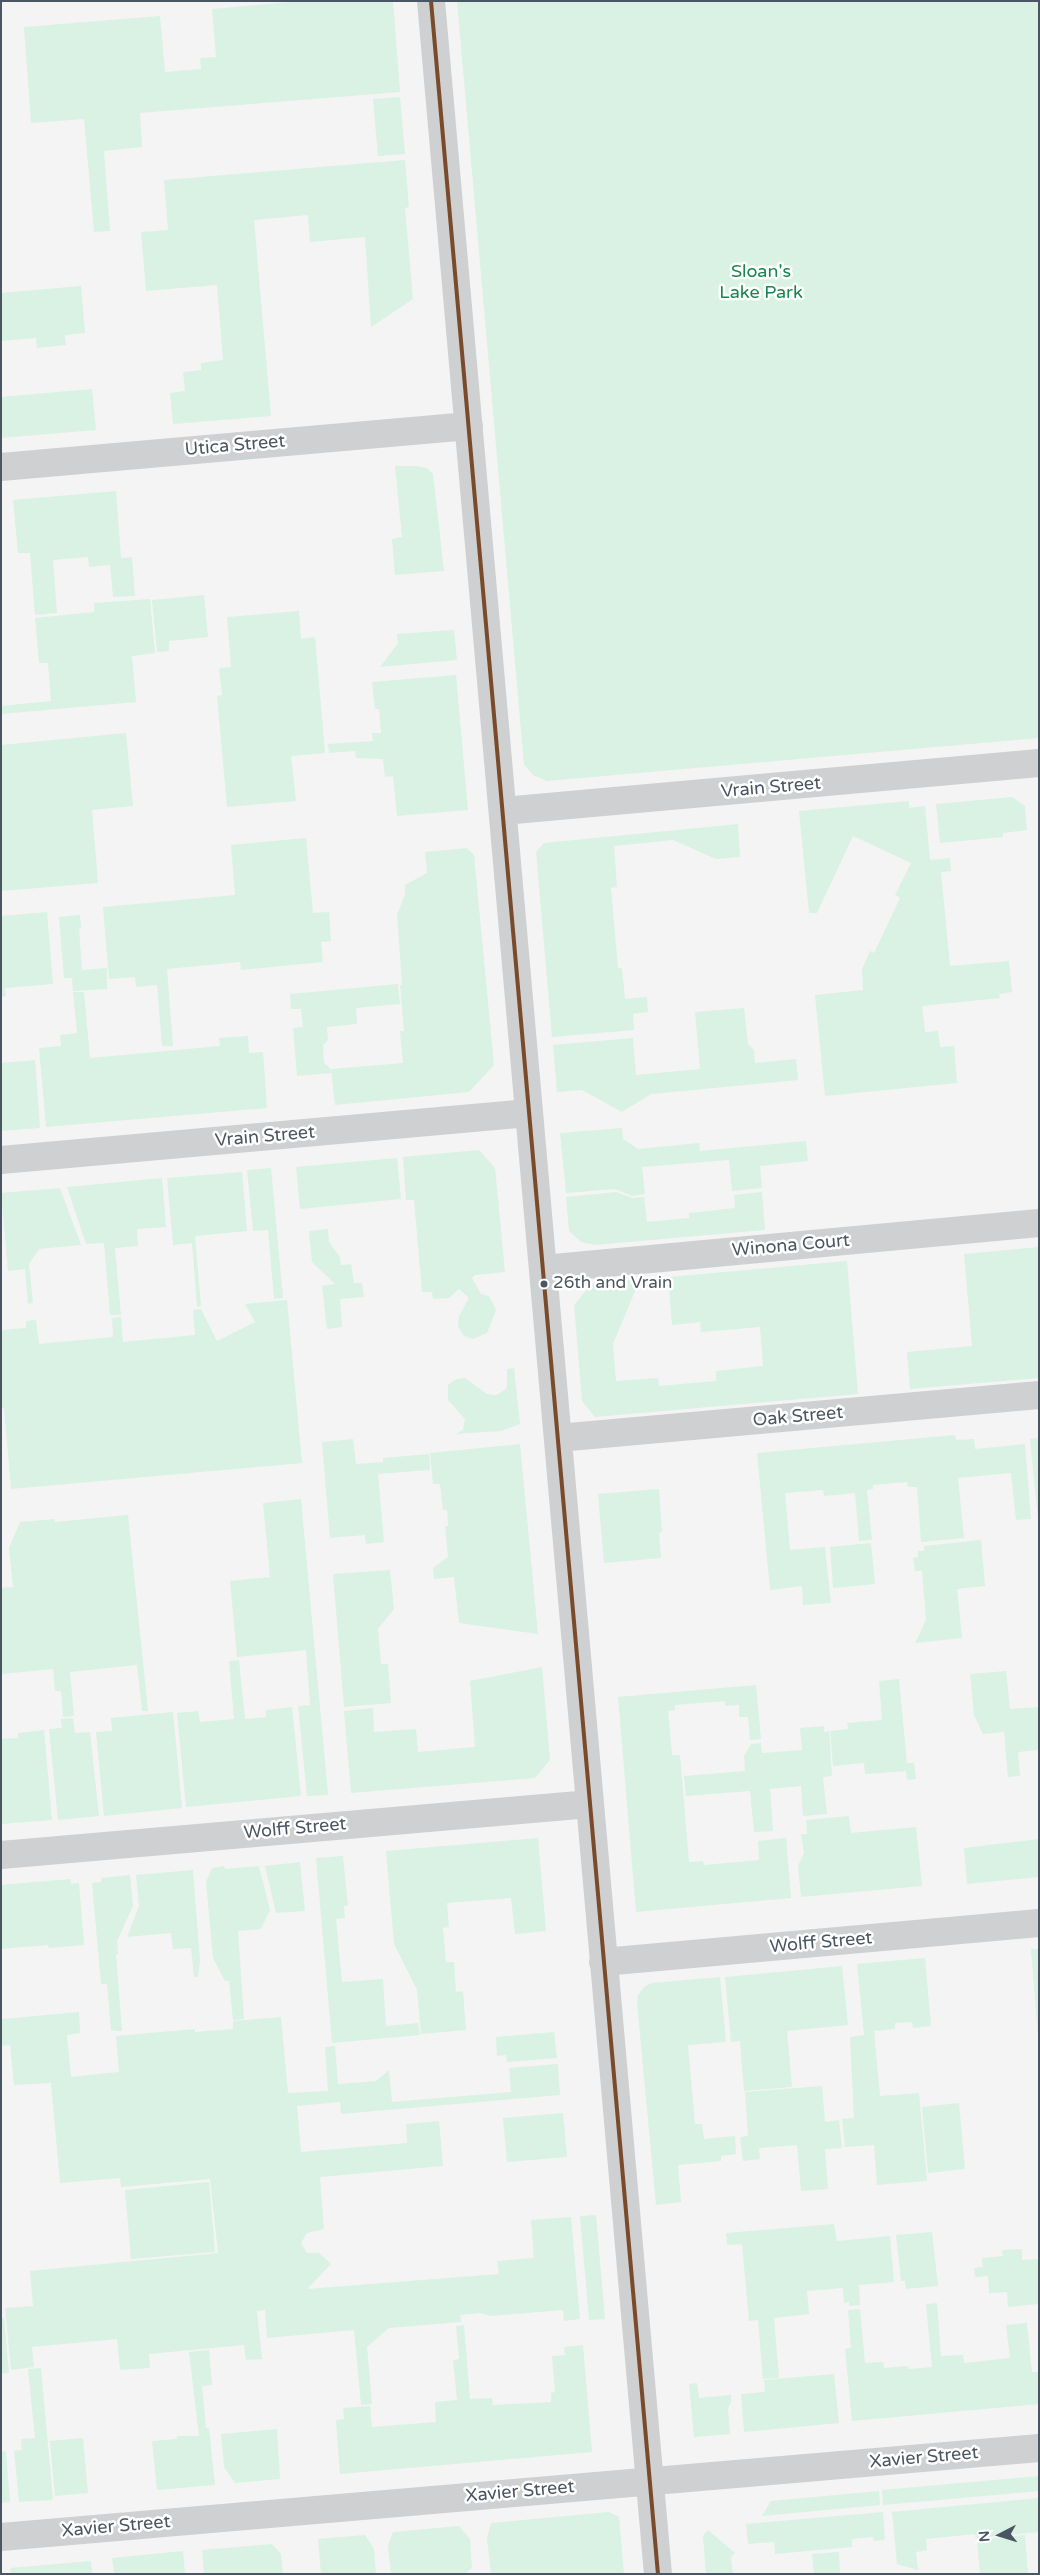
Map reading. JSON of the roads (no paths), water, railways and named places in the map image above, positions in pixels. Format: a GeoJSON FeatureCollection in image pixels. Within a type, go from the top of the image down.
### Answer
{"type":"FeatureCollection","features":[{"type":"Feature","properties":{"kind":"street"},"geometry":{"type":"LineString","coordinates":[[431,1],[658,2574]]}},
{"type":"Feature","properties":{"kind":"street","name":"Utica Street"},"geometry":{"type":"LineString","coordinates":[[1,467],[469,426]]}},
{"type":"Feature","properties":{"kind":"street","name":"Vrain Street"},"geometry":{"type":"LineString","coordinates":[[503,811],[1039,763]]}},
{"type":"Feature","properties":{"kind":"street","name":"Vrain Street"},"geometry":{"type":"LineString","coordinates":[[1,1160],[529,1113]]}},
{"type":"Feature","properties":{"kind":"street","name":"Winona Court"},"geometry":{"type":"LineString","coordinates":[[543,1269],[1039,1224]]}},
{"type":"Feature","properties":{"kind":"street","name":"Oak Street"},"geometry":{"type":"LineString","coordinates":[[558,1438],[1039,1395]]}},
{"type":"Feature","properties":{"kind":"street","name":"Wolff Street"},"geometry":{"type":"LineString","coordinates":[[1,1854],[590,1804]]}},
{"type":"Feature","properties":{"kind":"street","name":"Wolff Street"},"geometry":{"type":"LineString","coordinates":[[603,1962],[1039,1923]]}},
{"type":"Feature","properties":{"kind":"street","name":"Xavier Street"},"geometry":{"type":"LineString","coordinates":[[1,2537],[1039,2448]]}},
{"type":"Feature","properties":{"kind":"place","name":"26th and Vrain"},"geometry":{"type":"Point","coordinates":[544,1284]}},
{"type":"Feature","properties":{"kind":"park label","name":"Sloan's Lake Park"},"geometry":{"type":"Point","coordinates":[761,282]}}]}
